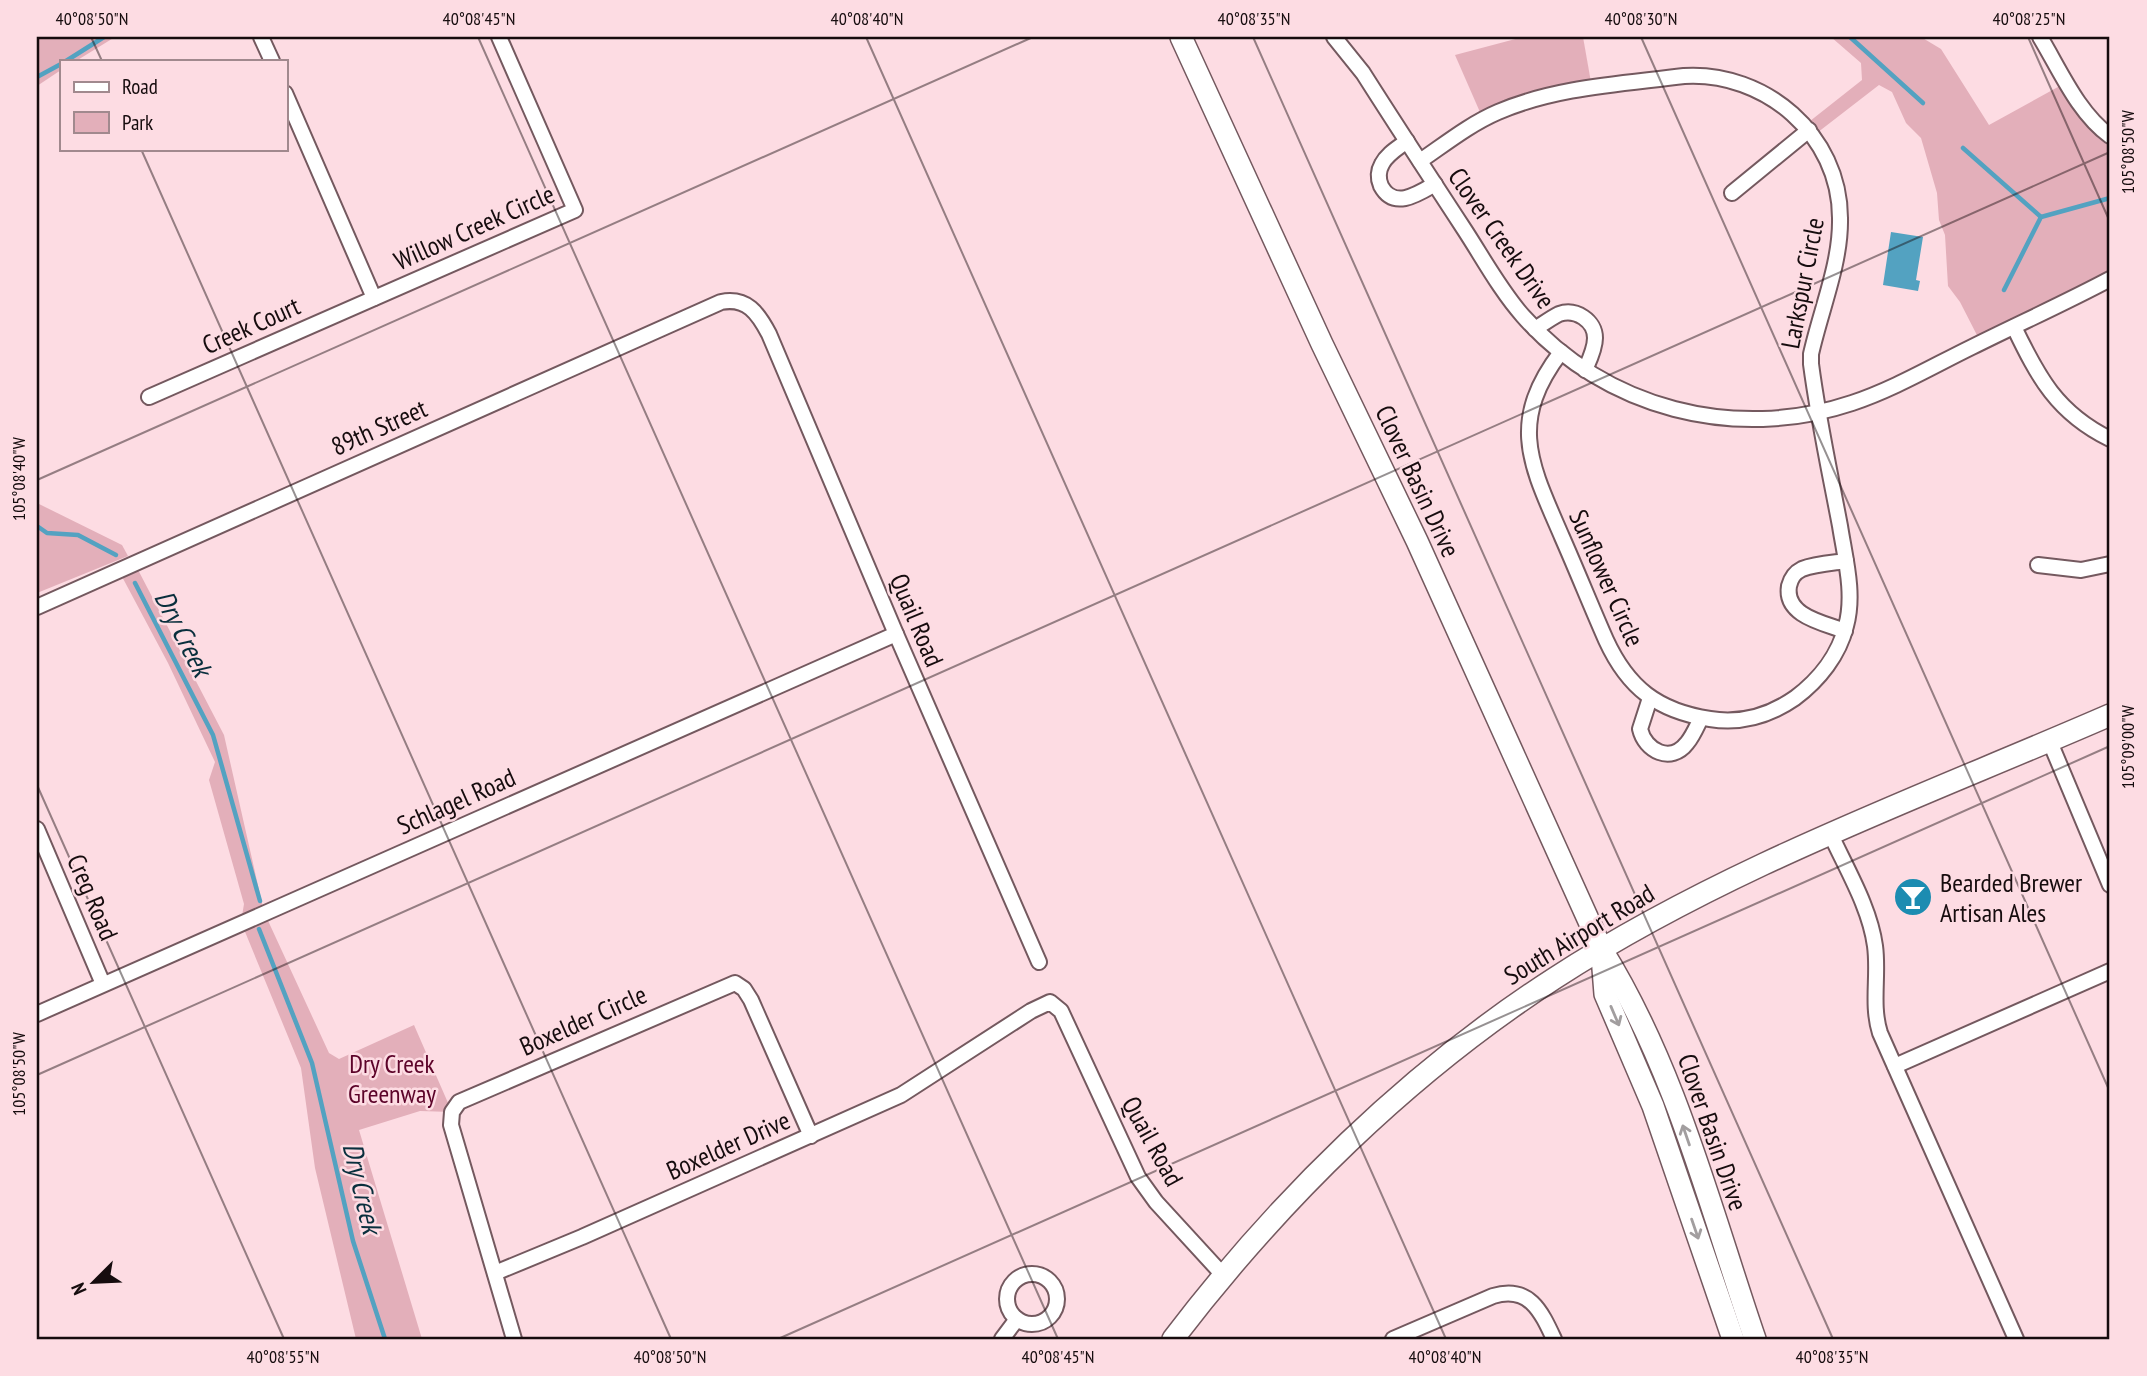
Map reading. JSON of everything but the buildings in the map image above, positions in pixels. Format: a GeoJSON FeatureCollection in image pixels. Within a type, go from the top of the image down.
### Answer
{"type":"FeatureCollection","features":[{"type":"Feature","properties":{"kind":"street"},"geometry":{"type":"LineString","coordinates":[[261,37],[272,60]]}},
{"type":"Feature","properties":{"kind":"street","name":"Willow Creek Circle"},"geometry":{"type":"LineString","coordinates":[[374,298],[575,211],[499,37]]}},
{"type":"Feature","properties":{"kind":"street","name":"Clover Creek Drive"},"geometry":{"type":"LineString","coordinates":[[1334,37],[1363,73],[1512,303],[1560,352],[1606,383],[1642,399],[1704,417],[1756,421],[1820,412],[1876,394],[2110,279]]}},
{"type":"Feature","properties":{"kind":"street"},"geometry":{"type":"LineString","coordinates":[[2040,37],[2089,117],[2110,136]]}},
{"type":"Feature","properties":{"kind":"street","name":"Clover Basin Drive"},"geometry":{"type":"LineString","coordinates":[[1187,39],[1322,344],[1417,541],[1602,950],[1632,1004],[1675,1100],[1755,1339]]}},
{"type":"Feature","properties":{"kind":"street","name":"Larkspur Circle"},"geometry":{"type":"LineString","coordinates":[[1420,161],[1483,119],[1531,100],[1572,91],[1684,76],[1712,76],[1741,84],[1783,104],[1809,130],[1828,163],[1840,212],[1834,264],[1811,354],[1820,412]]}},
{"type":"Feature","properties":{"kind":"street"},"geometry":{"type":"LineString","coordinates":[[287,98],[374,298]]}},
{"type":"Feature","properties":{"kind":"street"},"geometry":{"type":"LineString","coordinates":[[1732,193],[1809,130]]}},
{"type":"Feature","properties":{"kind":"street"},"geometry":{"type":"LineString","coordinates":[[1407,141],[1380,166],[1378,175],[1381,186],[1390,197],[1398,199],[1414,196],[1435,184]]}},
{"type":"Feature","properties":{"kind":"street","name":"Creek Court"},"geometry":{"type":"LineString","coordinates":[[149,397],[374,298]]}},
{"type":"Feature","properties":{"kind":"street","name":"89th Street"},"geometry":{"type":"LineString","coordinates":[[37,607],[721,302],[744,303]]}},
{"type":"Feature","properties":{"kind":"street","name":"Quail Road"},"geometry":{"type":"LineString","coordinates":[[744,303],[757,313],[769,334],[895,634],[1039,962]]}},
{"type":"Feature","properties":{"kind":"street"},"geometry":{"type":"LineString","coordinates":[[1535,329],[1564,313],[1576,313],[1587,319],[1592,325],[1595,339],[1585,370]]}},
{"type":"Feature","properties":{"kind":"street"},"geometry":{"type":"LineString","coordinates":[[2014,327],[2031,364],[2053,397],[2084,423],[2110,439]]}},
{"type":"Feature","properties":{"kind":"street","name":"Sunflower Circle"},"geometry":{"type":"LineString","coordinates":[[1560,352],[1541,380],[1531,414],[1529,438],[1533,468],[1615,659],[1650,698],[1677,711],[1701,718],[1744,720],[1773,711],[1809,686],[1840,644],[1845,631],[1849,600],[1846,561],[1820,412]]}},
{"type":"Feature","properties":{"kind":"street"},"geometry":{"type":"LineString","coordinates":[[1845,631],[1800,612],[1792,603],[1789,589],[1791,579],[1798,571],[1846,561]]}},
{"type":"Feature","properties":{"kind":"street"},"geometry":{"type":"LineString","coordinates":[[2038,565],[2081,570],[2110,564]]}},
{"type":"Feature","properties":{"kind":"street","name":"Schlagel Road"},"geometry":{"type":"LineString","coordinates":[[37,1014],[895,634]]}},
{"type":"Feature","properties":{"kind":"street"},"geometry":{"type":"LineString","coordinates":[[1650,698],[1641,721],[1641,733],[1648,746],[1661,754],[1671,754],[1685,746],[1701,718]]}},
{"type":"Feature","properties":{"kind":"street","name":"South Airport Road"},"geometry":{"type":"LineString","coordinates":[[1173,1339],[1223,1275],[1287,1203],[1424,1074],[1556,977],[1688,901],[1831,835],[2110,715]]}},
{"type":"Feature","properties":{"kind":"street"},"geometry":{"type":"LineString","coordinates":[[2050,741],[2110,885]]}},
{"type":"Feature","properties":{"kind":"street","name":"Creg Road"},"geometry":{"type":"LineString","coordinates":[[37,829],[103,984]]}},
{"type":"Feature","properties":{"kind":"street"},"geometry":{"type":"LineString","coordinates":[[1831,835],[1873,935],[1877,1021],[2016,1339]]}},
{"type":"Feature","properties":{"kind":"street","name":"Clover Basin Drive"},"geometry":{"type":"LineString","coordinates":[[1602,950],[1605,993],[1653,1106],[1733,1339]]}},
{"type":"Feature","properties":{"kind":"street"},"geometry":{"type":"LineString","coordinates":[[1895,1066],[2110,971]]}},
{"type":"Feature","properties":{"kind":"street","name":"Boxelder Circle"},"geometry":{"type":"LineString","coordinates":[[495,1273],[451,1125],[456,1104],[722,986],[737,983],[749,996],[811,1136]]}},
{"type":"Feature","properties":{"kind":"street","name":"Quail Road"},"geometry":{"type":"LineString","coordinates":[[1031,1011],[1051,1002],[1060,1009],[1138,1177],[1156,1202],[1223,1275]]}},
{"type":"Feature","properties":{"kind":"street","name":"Boxelder Drive"},"geometry":{"type":"LineString","coordinates":[[495,1273],[811,1136],[913,1088],[1031,1011]]}},
{"type":"Feature","properties":{"kind":"street"},"geometry":{"type":"LineString","coordinates":[[495,1273],[514,1339]]}},
{"type":"Feature","properties":{"kind":"street"},"geometry":{"type":"LineString","coordinates":[[1393,1339],[1493,1296],[1513,1293],[1527,1299],[1540,1311],[1554,1339]]}},
{"type":"Feature","properties":{"kind":"street"},"geometry":{"type":"LineString","coordinates":[[1002,1339],[1017,1319]]}},
{"type":"Feature","properties":{"kind":"green space"},"geometry":{"type":"Polygon","coordinates":[[[37,37],[115,37],[78,60],[60,60],[60,71],[37,86],[37,37]]]}},
{"type":"Feature","properties":{"kind":"green space"},"geometry":{"type":"Polygon","coordinates":[[[1523,37],[1583,37],[1592,88],[1483,119],[1455,55],[1523,37]]]}},
{"type":"Feature","properties":{"kind":"green space"},"geometry":{"type":"Polygon","coordinates":[[[1831,37],[1921,37],[1941,49],[1989,125],[2067,82],[2110,136],[2110,279],[1981,343],[1960,302],[1948,286],[1945,235],[1939,220],[1937,193],[1921,138],[1906,123],[1892,92],[1879,85],[1813,136],[1805,125],[1862,80],[1861,63],[1831,37]]]}},
{"type":"Feature","properties":{"kind":"green space"},"geometry":{"type":"Polygon","coordinates":[[[37,503],[122,545],[128,556],[37,593],[37,503]]]}},
{"type":"Feature","properties":{"kind":"green space","name":"Dry Creek Greenway"},"geometry":{"type":"Polygon","coordinates":[[[135,564],[224,735],[264,912],[329,1053],[339,1059],[414,1025],[452,1112],[420,1111],[359,1130],[422,1339],[356,1339],[315,1168],[301,1068],[241,922],[244,904],[209,780],[215,762],[168,663],[119,571],[135,564]]]}},
{"type":"Feature","properties":{"kind":"water"},"geometry":{"type":"Polygon","coordinates":[[[1891,232],[1923,237],[1916,280],[1920,281],[1918,291],[1883,285],[1891,232]]]}},
{"type":"Feature","properties":{"kind":"waterway"},"geometry":{"type":"LineString","coordinates":[[68,60],[104,37]]}},
{"type":"Feature","properties":{"kind":"waterway"},"geometry":{"type":"LineString","coordinates":[[1850,37],[1923,103]]}},
{"type":"Feature","properties":{"kind":"waterway"},"geometry":{"type":"LineString","coordinates":[[37,77],[60,65]]}},
{"type":"Feature","properties":{"kind":"waterway"},"geometry":{"type":"LineString","coordinates":[[1963,148],[2041,217]]}},
{"type":"Feature","properties":{"kind":"waterway"},"geometry":{"type":"LineString","coordinates":[[2004,290],[2041,217],[2110,198]]}},
{"type":"Feature","properties":{"kind":"waterway","name":"Dry Creek"},"geometry":{"type":"LineString","coordinates":[[37,526],[47,533],[78,535],[116,555]]}},
{"type":"Feature","properties":{"kind":"waterway","name":"Dry Creek"},"geometry":{"type":"LineString","coordinates":[[135,583],[213,735],[260,901]]}},
{"type":"Feature","properties":{"kind":"waterway","name":"Dry Creek"},"geometry":{"type":"LineString","coordinates":[[259,929],[312,1063],[353,1241],[385,1339]]}},
{"type":"Feature","properties":{"kind":"place","name":"Bearded Brewer Artisan Ales"},"geometry":{"type":"Point","coordinates":[1913,897]}}]}
